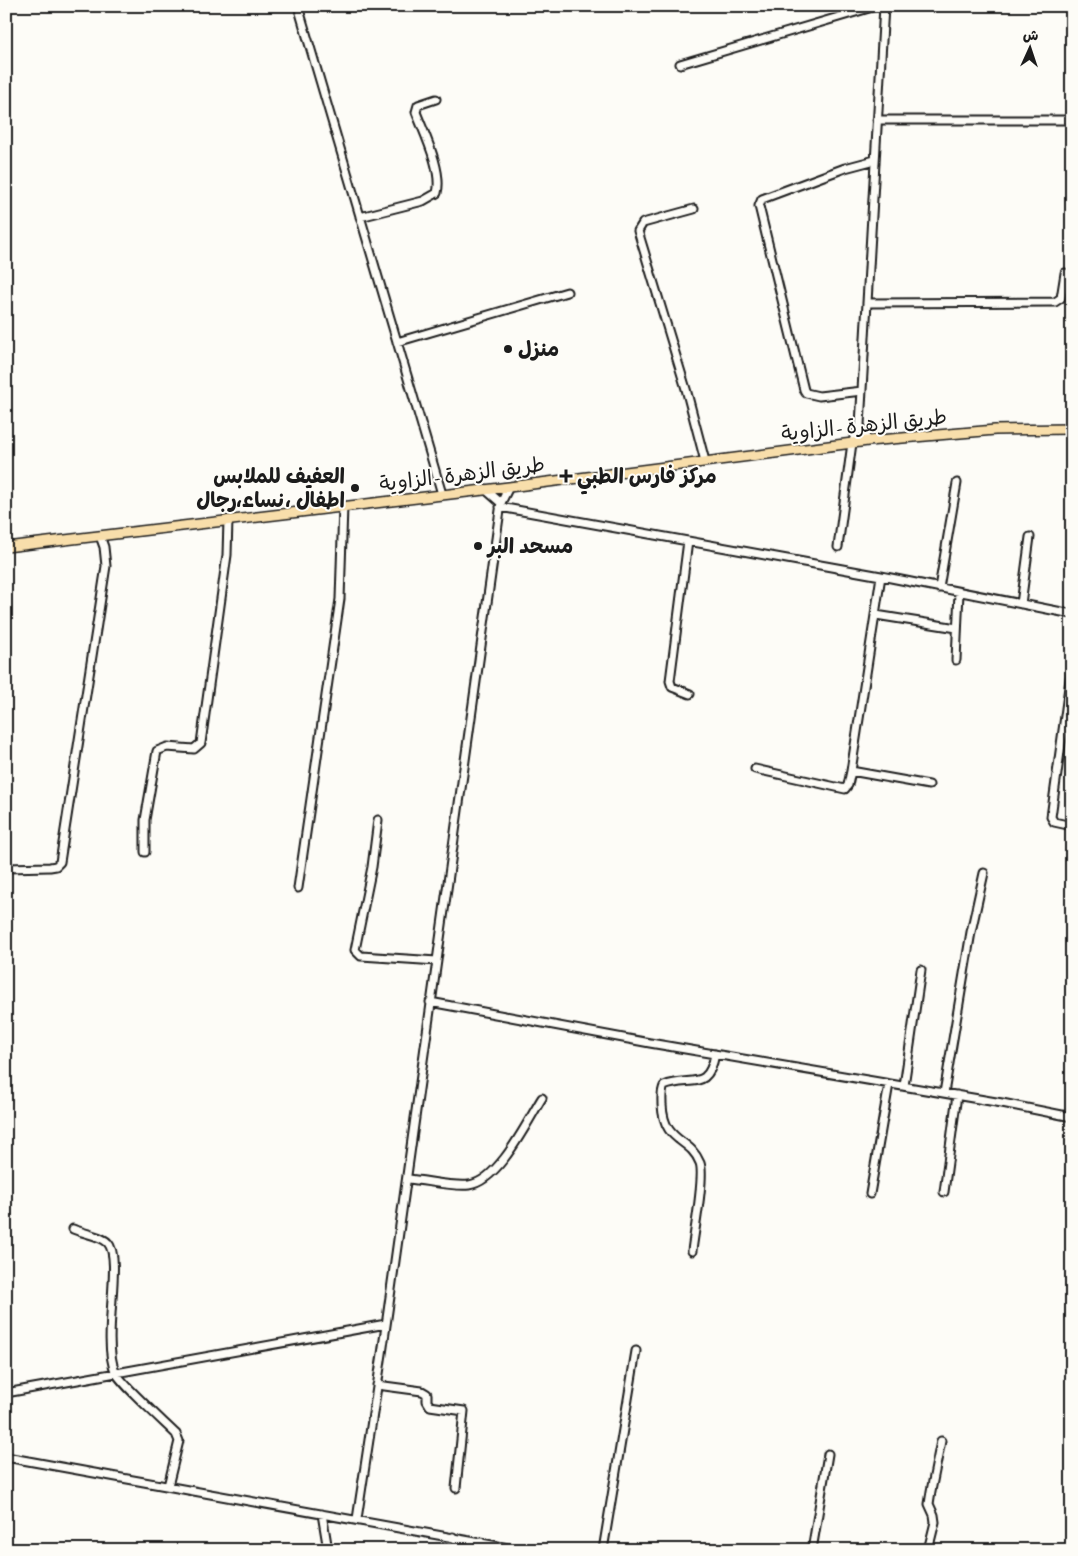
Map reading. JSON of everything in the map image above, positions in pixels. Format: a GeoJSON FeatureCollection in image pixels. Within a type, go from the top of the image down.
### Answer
{"type":"FeatureCollection","features":[{"type":"Feature","properties":{"kind":"main road","name":"طريق الزهرة -الزاوية"},"geometry":{"type":"LineString","coordinates":[[6,547],[509,487],[868,441],[995,430],[1072,429]]}},
{"type":"Feature","properties":{"kind":"street"},"geometry":{"type":"LineString","coordinates":[[298,6],[442,494]]}},
{"type":"Feature","properties":{"kind":"street"},"geometry":{"type":"LineString","coordinates":[[680,64],[876,6]]}},
{"type":"Feature","properties":{"kind":"street"},"geometry":{"type":"LineString","coordinates":[[838,547],[852,443],[860,424],[884,6]]}},
{"type":"Feature","properties":{"kind":"street"},"geometry":{"type":"LineString","coordinates":[[360,217],[423,201],[436,193],[438,186],[436,169],[416,112],[418,105],[436,99]]}},
{"type":"Feature","properties":{"kind":"street"},"geometry":{"type":"LineString","coordinates":[[877,120],[1072,120]]}},
{"type":"Feature","properties":{"kind":"street"},"geometry":{"type":"LineString","coordinates":[[862,391],[819,396],[806,393],[804,390],[758,206],[762,199],[845,168],[875,160]]}},
{"type":"Feature","properties":{"kind":"street"},"geometry":{"type":"LineString","coordinates":[[694,209],[643,223],[638,232],[686,389],[704,461]]}},
{"type":"Feature","properties":{"kind":"street"},"geometry":{"type":"LineString","coordinates":[[866,303],[1055,302],[1062,298],[1065,273]]}},
{"type":"Feature","properties":{"kind":"street"},"geometry":{"type":"LineString","coordinates":[[397,342],[567,292]]}},
{"type":"Feature","properties":{"kind":"street"},"geometry":{"type":"LineString","coordinates":[[860,424],[868,441]]}},
{"type":"Feature","properties":{"kind":"street"},"geometry":{"type":"LineString","coordinates":[[940,588],[956,483]]}},
{"type":"Feature","properties":{"kind":"street"},"geometry":{"type":"LineString","coordinates":[[356,1519],[407,1179],[430,1002],[501,505],[509,487]]}},
{"type":"Feature","properties":{"kind":"street"},"geometry":{"type":"LineString","coordinates":[[486,489],[501,505],[881,576],[1072,614]]}},
{"type":"Feature","properties":{"kind":"street"},"geometry":{"type":"LineString","coordinates":[[298,888],[340,599],[343,506]]}},
{"type":"Feature","properties":{"kind":"street"},"geometry":{"type":"LineString","coordinates":[[145,852],[145,820],[157,751],[161,748],[194,749],[200,743],[227,555],[228,520]]}},
{"type":"Feature","properties":{"kind":"street"},"geometry":{"type":"LineString","coordinates":[[6,868],[50,867],[56,866],[60,862],[106,566],[106,556],[100,536]]}},
{"type":"Feature","properties":{"kind":"street"},"geometry":{"type":"LineString","coordinates":[[1021,604],[1030,536]]}},
{"type":"Feature","properties":{"kind":"street"},"geometry":{"type":"LineString","coordinates":[[688,541],[670,681],[672,687],[690,694]]}},
{"type":"Feature","properties":{"kind":"street"},"geometry":{"type":"LineString","coordinates":[[755,769],[844,788],[848,785],[881,576]]}},
{"type":"Feature","properties":{"kind":"street"},"geometry":{"type":"LineString","coordinates":[[956,660],[958,592]]}},
{"type":"Feature","properties":{"kind":"street"},"geometry":{"type":"LineString","coordinates":[[876,615],[957,628]]}},
{"type":"Feature","properties":{"kind":"street"},"geometry":{"type":"LineString","coordinates":[[1072,664],[1051,817],[1054,822],[1072,826]]}},
{"type":"Feature","properties":{"kind":"street"},"geometry":{"type":"LineString","coordinates":[[851,771],[929,785]]}},
{"type":"Feature","properties":{"kind":"street"},"geometry":{"type":"LineString","coordinates":[[378,820],[372,867],[355,950],[361,956],[437,961]]}},
{"type":"Feature","properties":{"kind":"street"},"geometry":{"type":"LineString","coordinates":[[944,1093],[971,932],[984,874]]}},
{"type":"Feature","properties":{"kind":"street"},"geometry":{"type":"LineString","coordinates":[[904,1086],[921,970]]}},
{"type":"Feature","properties":{"kind":"street"},"geometry":{"type":"LineString","coordinates":[[430,1002],[714,1054],[958,1095],[1072,1117]]}},
{"type":"Feature","properties":{"kind":"street"},"geometry":{"type":"LineString","coordinates":[[692,1250],[701,1165],[692,1152],[676,1139],[666,1126],[663,1117],[662,1092],[664,1086],[669,1084],[692,1083],[704,1079],[713,1064],[714,1054]]}},
{"type":"Feature","properties":{"kind":"street"},"geometry":{"type":"LineString","coordinates":[[870,1194],[888,1084]]}},
{"type":"Feature","properties":{"kind":"street"},"geometry":{"type":"LineString","coordinates":[[944,1192],[958,1095]]}},
{"type":"Feature","properties":{"kind":"street"},"geometry":{"type":"LineString","coordinates":[[407,1179],[469,1185],[485,1178],[500,1164],[542,1098]]}},
{"type":"Feature","properties":{"kind":"street"},"geometry":{"type":"LineString","coordinates":[[73,1230],[107,1241],[112,1249],[114,1262],[108,1328],[115,1372],[176,1434],[179,1441],[168,1486]]}},
{"type":"Feature","properties":{"kind":"street"},"geometry":{"type":"LineString","coordinates":[[6,1393],[386,1324]]}},
{"type":"Feature","properties":{"kind":"street"},"geometry":{"type":"LineString","coordinates":[[603,1550],[636,1351]]}},
{"type":"Feature","properties":{"kind":"street"},"geometry":{"type":"LineString","coordinates":[[377,1385],[422,1391],[427,1394],[427,1402],[430,1406],[464,1411],[456,1488]]}},
{"type":"Feature","properties":{"kind":"street"},"geometry":{"type":"LineString","coordinates":[[928,1550],[934,1522],[929,1504],[930,1492],[941,1441]]}},
{"type":"Feature","properties":{"kind":"street"},"geometry":{"type":"LineString","coordinates":[[812,1550],[828,1454]]}},
{"type":"Feature","properties":{"kind":"street"},"geometry":{"type":"LineString","coordinates":[[6,1456],[453,1536],[484,1545],[518,1550]]}},
{"type":"Feature","properties":{"kind":"street"},"geometry":{"type":"LineString","coordinates":[[322,1514],[328,1550]]}},
{"type":"Feature","properties":{"kind":"street"},"geometry":{"type":"LineString","coordinates":[[453,1536],[466,1550]]}},
{"type":"Feature","properties":{"kind":"street"},"geometry":{"type":"LineString","coordinates":[[477,1550],[484,1545]]}},
{"type":"Feature","properties":{"kind":"place","name":"منزل"},"geometry":{"type":"Point","coordinates":[508,349]}},
{"type":"Feature","properties":{"kind":"place","name":"مركز فارس الطبي"},"geometry":{"type":"Point","coordinates":[566,476]}},
{"type":"Feature","properties":{"kind":"place","name":"العفيف للملابس اطفال ،نساء،رجال"},"geometry":{"type":"Point","coordinates":[355,488]}},
{"type":"Feature","properties":{"kind":"place","name":"مسحد البر"},"geometry":{"type":"Point","coordinates":[478,546]}}]}
